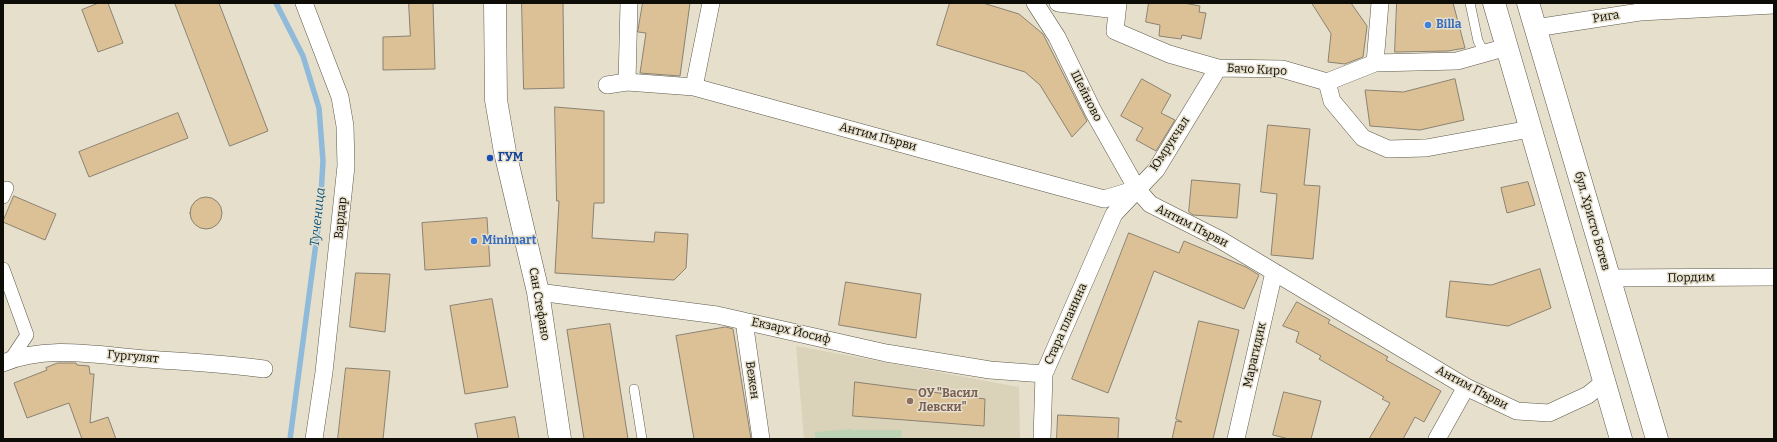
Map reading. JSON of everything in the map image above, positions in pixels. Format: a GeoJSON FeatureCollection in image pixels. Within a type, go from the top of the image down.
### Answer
{"type":"FeatureCollection","features":[{"type":"Feature","properties":{"kind":"main road","name":"Сан Стефано"},"geometry":{"type":"LineString","coordinates":[[495,3],[496,100],[505,152],[538,292],[560,439]]}},
{"type":"Feature","properties":{"kind":"main road"},"geometry":{"type":"LineString","coordinates":[[1494,3],[1621,439]]}},
{"type":"Feature","properties":{"kind":"main road","name":"бул. Христо Ботев"},"geometry":{"type":"LineString","coordinates":[[1528,3],[1608,278],[1656,435]]}},
{"type":"Feature","properties":{"kind":"main road"},"geometry":{"type":"LineString","coordinates":[[1630,439],[1656,435]]}},
{"type":"Feature","properties":{"kind":"street","name":"Вардар"},"geometry":{"type":"LineString","coordinates":[[304,3],[340,96],[345,126],[346,166],[324,372],[314,439]]}},
{"type":"Feature","properties":{"kind":"street"},"geometry":{"type":"LineString","coordinates":[[627,82],[629,3]]}},
{"type":"Feature","properties":{"kind":"street"},"geometry":{"type":"LineString","coordinates":[[694,87],[711,3]]}},
{"type":"Feature","properties":{"kind":"street","name":"Шейново"},"geometry":{"type":"LineString","coordinates":[[1035,3],[1057,37],[1093,111],[1137,189]]}},
{"type":"Feature","properties":{"kind":"street"},"geometry":{"type":"LineString","coordinates":[[1058,3],[1117,6]]}},
{"type":"Feature","properties":{"kind":"street"},"geometry":{"type":"LineString","coordinates":[[1375,63],[1380,3]]}},
{"type":"Feature","properties":{"kind":"street","name":"Рига"},"geometry":{"type":"LineString","coordinates":[[1535,28],[1640,7],[1774,5]]}},
{"type":"Feature","properties":{"kind":"street","name":"Бачо Киро"},"geometry":{"type":"LineString","coordinates":[[1117,6],[1114,31],[1169,54],[1218,68],[1282,69],[1327,82]]}},
{"type":"Feature","properties":{"kind":"street"},"geometry":{"type":"LineString","coordinates":[[1508,47],[1457,61],[1375,63],[1327,82],[1332,101],[1363,138],[1388,150],[1426,148],[1530,130]]}},
{"type":"Feature","properties":{"kind":"street","name":"Юмрукчал"},"geometry":{"type":"LineString","coordinates":[[1114,214],[1156,170],[1218,68]]}},
{"type":"Feature","properties":{"kind":"street","name":"Антим Първи"},"geometry":{"type":"LineString","coordinates":[[607,84],[627,82],[694,87],[1104,199],[1137,189],[1150,204],[1219,239],[1466,387],[1517,411],[1549,413],[1588,395],[1604,382]]}},
{"type":"Feature","properties":{"kind":"street","name":"Стара планина"},"geometry":{"type":"LineString","coordinates":[[1042,439],[1044,374],[1114,214]]}},
{"type":"Feature","properties":{"kind":"street"},"geometry":{"type":"LineString","coordinates":[[3,269],[27,335],[7,361]]}},
{"type":"Feature","properties":{"kind":"street","name":"Марагидик"},"geometry":{"type":"LineString","coordinates":[[1236,439],[1274,272]]}},
{"type":"Feature","properties":{"kind":"street","name":"Пордим"},"geometry":{"type":"LineString","coordinates":[[1608,278],[1774,277]]}},
{"type":"Feature","properties":{"kind":"street","name":"Екзарх Йосиф"},"geometry":{"type":"LineString","coordinates":[[538,292],[709,314],[886,353],[990,370],[1044,374]]}},
{"type":"Feature","properties":{"kind":"street","name":"Вежен"},"geometry":{"type":"LineString","coordinates":[[744,321],[761,439]]}},
{"type":"Feature","properties":{"kind":"street","name":"Гургулят"},"geometry":{"type":"LineString","coordinates":[[7,361],[52,353],[66,353],[264,369]]}},
{"type":"Feature","properties":{"kind":"street"},"geometry":{"type":"LineString","coordinates":[[1437,439],[1466,387]]}},
{"type":"Feature","properties":{"kind":"lane"},"geometry":{"type":"LineString","coordinates":[[1470,3],[1478,40],[1485,54]]}},
{"type":"Feature","properties":{"kind":"lane"},"geometry":{"type":"LineString","coordinates":[[634,389],[642,439]]}},
{"type":"Feature","properties":{"kind":"shaded area","name":"ОУ \"Васил Левски\""},"geometry":{"type":"Polygon","coordinates":[[[796,346],[1019,387],[1020,439],[804,439],[796,346]]]}},
{"type":"Feature","properties":{"kind":"green space"},"geometry":{"type":"Polygon","coordinates":[[[852,429],[902,430],[901,439],[815,439],[815,432],[852,429]]]}},
{"type":"Feature","properties":{"kind":"building"},"geometry":{"type":"Polygon","coordinates":[[[99,3],[108,3],[123,43],[98,52],[82,10],[99,3]]]}},
{"type":"Feature","properties":{"kind":"building"},"geometry":{"type":"Polygon","coordinates":[[[175,3],[219,3],[268,131],[230,146],[175,3]]]}},
{"type":"Feature","properties":{"kind":"building"},"geometry":{"type":"Polygon","coordinates":[[[409,3],[433,3],[435,69],[383,70],[383,37],[410,36],[409,3]]]}},
{"type":"Feature","properties":{"kind":"building"},"geometry":{"type":"Polygon","coordinates":[[[522,3],[563,3],[564,88],[524,89],[522,3]]]}},
{"type":"Feature","properties":{"kind":"building"},"geometry":{"type":"Polygon","coordinates":[[[643,3],[690,3],[680,76],[640,73],[646,33],[638,32],[643,3]]]}},
{"type":"Feature","properties":{"kind":"building"},"geometry":{"type":"Polygon","coordinates":[[[950,3],[983,3],[1019,14],[1043,34],[1087,121],[1072,137],[1040,85],[1025,72],[937,45],[950,3]]]}},
{"type":"Feature","properties":{"kind":"building"},"geometry":{"type":"Polygon","coordinates":[[[1149,3],[1184,3],[1200,6],[1199,12],[1206,13],[1201,39],[1182,35],[1181,39],[1159,36],[1160,25],[1146,22],[1149,3]]]}},
{"type":"Feature","properties":{"kind":"building"},"geometry":{"type":"Polygon","coordinates":[[[1312,3],[1351,3],[1367,26],[1363,57],[1345,64],[1328,62],[1331,34],[1312,3]]]}},
{"type":"Feature","properties":{"kind":"building","name":"Billa"},"geometry":{"type":"Polygon","coordinates":[[[1397,3],[1453,3],[1465,48],[1448,51],[1395,52],[1397,3]]]}},
{"type":"Feature","properties":{"kind":"building"},"geometry":{"type":"Polygon","coordinates":[[[1142,79],[1171,95],[1161,113],[1175,120],[1156,151],[1136,140],[1143,128],[1121,116],[1142,79]]]}},
{"type":"Feature","properties":{"kind":"building"},"geometry":{"type":"Polygon","coordinates":[[[1455,79],[1464,120],[1420,130],[1370,126],[1365,90],[1403,92],[1455,79]]]}},
{"type":"Feature","properties":{"kind":"building"},"geometry":{"type":"Polygon","coordinates":[[[555,107],[604,111],[604,203],[594,203],[592,238],[654,242],[655,232],[688,234],[686,268],[674,280],[555,273],[559,201],[557,201],[555,107]]]}},
{"type":"Feature","properties":{"kind":"building"},"geometry":{"type":"Polygon","coordinates":[[[178,113],[188,138],[89,177],[79,152],[178,113]]]}},
{"type":"Feature","properties":{"kind":"building"},"geometry":{"type":"Polygon","coordinates":[[[1268,125],[1310,129],[1304,185],[1320,186],[1313,259],[1271,255],[1277,194],[1261,192],[1268,125]]]}},
{"type":"Feature","properties":{"kind":"building"},"geometry":{"type":"Polygon","coordinates":[[[1192,180],[1240,184],[1237,218],[1193,215],[1189,212],[1192,180]]]}},
{"type":"Feature","properties":{"kind":"building"},"geometry":{"type":"Polygon","coordinates":[[[1528,182],[1535,205],[1507,213],[1501,188],[1528,182]]]}},
{"type":"Feature","properties":{"kind":"building"},"geometry":{"type":"Polygon","coordinates":[[[14,196],[56,214],[45,240],[3,222],[14,196]]]}},
{"type":"Feature","properties":{"kind":"building"},"geometry":{"type":"Polygon","coordinates":[[[203,197],[209,197],[219,204],[222,213],[221,219],[215,226],[209,229],[203,229],[193,222],[190,216],[190,210],[197,200],[203,197]]]}},
{"type":"Feature","properties":{"kind":"building"},"geometry":{"type":"Polygon","coordinates":[[[487,218],[490,266],[425,270],[422,223],[487,218]]]}},
{"type":"Feature","properties":{"kind":"building"},"geometry":{"type":"Polygon","coordinates":[[[1129,233],[1179,253],[1184,241],[1246,267],[1259,275],[1244,309],[1154,271],[1108,393],[1072,379],[1129,233]]]}},
{"type":"Feature","properties":{"kind":"building"},"geometry":{"type":"Polygon","coordinates":[[[1540,269],[1551,308],[1508,326],[1446,317],[1450,281],[1491,285],[1540,269]]]}},
{"type":"Feature","properties":{"kind":"building"},"geometry":{"type":"Polygon","coordinates":[[[356,273],[390,274],[385,332],[350,327],[356,273]]]}},
{"type":"Feature","properties":{"kind":"building"},"geometry":{"type":"Polygon","coordinates":[[[846,282],[921,294],[916,338],[839,325],[846,282]]]}},
{"type":"Feature","properties":{"kind":"building"},"geometry":{"type":"Polygon","coordinates":[[[492,299],[508,387],[465,394],[450,306],[492,299]]]}},
{"type":"Feature","properties":{"kind":"building"},"geometry":{"type":"Polygon","coordinates":[[[1297,302],[1330,320],[1328,323],[1388,357],[1386,360],[1441,391],[1424,422],[1415,417],[1403,439],[1369,439],[1390,403],[1382,399],[1384,397],[1319,359],[1321,356],[1296,342],[1299,332],[1283,326],[1297,302]]]}},
{"type":"Feature","properties":{"kind":"building"},"geometry":{"type":"Polygon","coordinates":[[[1199,321],[1239,330],[1213,439],[1172,439],[1176,421],[1182,422],[1176,419],[1199,321]]]}},
{"type":"Feature","properties":{"kind":"building"},"geometry":{"type":"Polygon","coordinates":[[[610,324],[628,439],[584,439],[567,330],[610,324]]]}},
{"type":"Feature","properties":{"kind":"building"},"geometry":{"type":"Polygon","coordinates":[[[726,327],[733,329],[751,439],[694,439],[676,336],[726,327]]]}},
{"type":"Feature","properties":{"kind":"building"},"geometry":{"type":"Polygon","coordinates":[[[58,363],[76,363],[77,365],[89,366],[90,374],[94,374],[90,423],[108,417],[116,439],[82,439],[69,403],[27,418],[14,383],[47,370],[46,368],[58,363]]]}},
{"type":"Feature","properties":{"kind":"building"},"geometry":{"type":"Polygon","coordinates":[[[346,368],[390,371],[383,439],[338,439],[346,368]]]}},
{"type":"Feature","properties":{"kind":"building"},"geometry":{"type":"Polygon","coordinates":[[[855,382],[985,399],[984,426],[853,416],[855,382]]]}},
{"type":"Feature","properties":{"kind":"building"},"geometry":{"type":"Polygon","coordinates":[[[1284,392],[1321,401],[1311,439],[1289,439],[1273,435],[1284,392]]]}},
{"type":"Feature","properties":{"kind":"building"},"geometry":{"type":"Polygon","coordinates":[[[1058,415],[1119,418],[1118,439],[1057,439],[1058,415]]]}},
{"type":"Feature","properties":{"kind":"building"},"geometry":{"type":"Polygon","coordinates":[[[515,417],[519,439],[478,439],[475,424],[515,417]]]}},
{"type":"Feature","properties":{"kind":"waterway","name":"Тученица"},"geometry":{"type":"LineString","coordinates":[[276,3],[303,56],[319,108],[323,161],[320,213],[290,439]]}},
{"type":"Feature","properties":{"kind":"place","name":"Billa"},"geometry":{"type":"Point","coordinates":[1428,25]}},
{"type":"Feature","properties":{"kind":"place","name":"ГУМ"},"geometry":{"type":"Point","coordinates":[490,158]}},
{"type":"Feature","properties":{"kind":"place","name":"Minimart"},"geometry":{"type":"Point","coordinates":[474,241]}},
{"type":"Feature","properties":{"kind":"place","name":"ОУ \"Васил Левски\""},"geometry":{"type":"Point","coordinates":[910,401]}}]}
